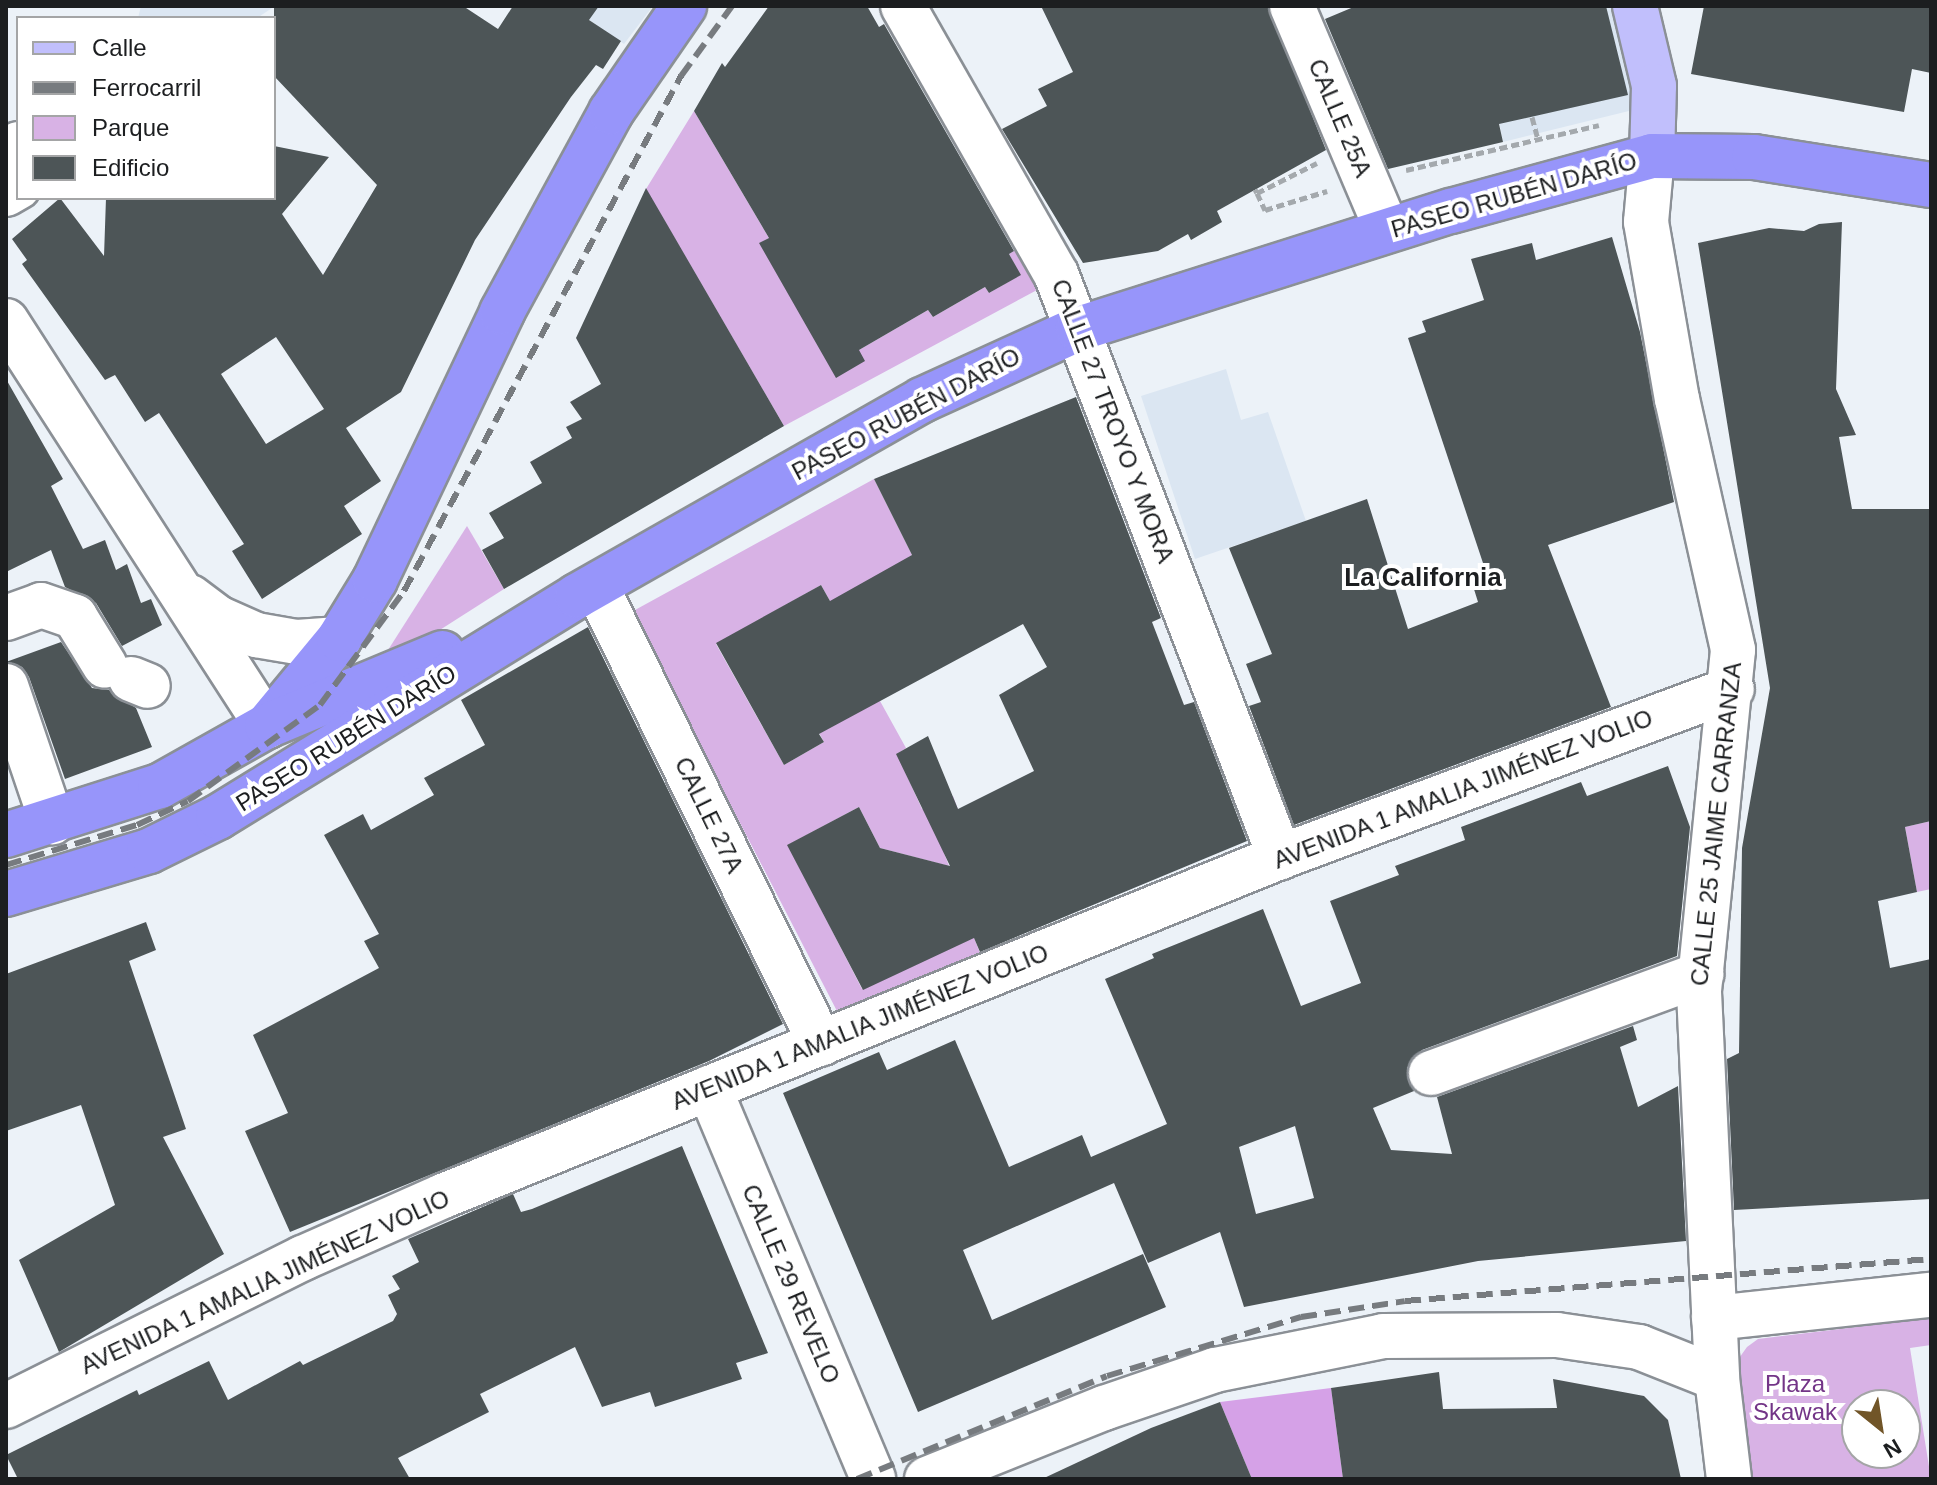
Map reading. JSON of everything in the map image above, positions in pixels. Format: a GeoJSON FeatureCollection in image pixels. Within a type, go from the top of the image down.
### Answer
{"type":"FeatureCollection","features":[{"type":"Feature","properties":{"kind":"highway"},"geometry":{"type":"LineString","coordinates":[[267,726],[339,639],[375,580],[516,285],[611,112],[684,6]]}},
{"type":"Feature","properties":{"kind":"highway","name":"PASEO RUBÉN DARÍO"},"geometry":{"type":"LineString","coordinates":[[6,894],[149,851],[285,778],[586,591],[922,400],[1078,329],[1387,230],[1652,156],[1754,157],[1931,185]]}},
{"type":"Feature","properties":{"kind":"highway"},"geometry":{"type":"LineString","coordinates":[[6,835],[160,786],[267,726],[586,591]]}},
{"type":"Feature","properties":{"kind":"main road","name":"CALLE 25 JAIME CARRANZA"},"geometry":{"type":"LineString","coordinates":[[1635,6],[1655,112],[1652,156]]}},
{"type":"Feature","properties":{"kind":"street","name":"CALLE 27 TROYO Y MORA"},"geometry":{"type":"LineString","coordinates":[[903,6],[1056,274],[1280,857]]}},
{"type":"Feature","properties":{"kind":"street","name":"CALLE 25A"},"geometry":{"type":"LineString","coordinates":[[1292,6],[1387,230]]}},
{"type":"Feature","properties":{"kind":"street","name":"CALLE 25 JAIME CARRANZA"},"geometry":{"type":"LineString","coordinates":[[1652,156],[1646,222],[1677,399],[1726,604],[1732,689],[1701,974],[1717,1378],[1729,1479]]}},
{"type":"Feature","properties":{"kind":"street"},"geometry":{"type":"LineString","coordinates":[[6,321],[185,593],[267,726]]}},
{"type":"Feature","properties":{"kind":"street","name":"CALLE 27A"},"geometry":{"type":"LineString","coordinates":[[586,591],[821,1044]]}},
{"type":"Feature","properties":{"kind":"street"},"geometry":{"type":"LineString","coordinates":[[185,593],[218,618],[256,635],[297,642],[339,639]]}},
{"type":"Feature","properties":{"kind":"street"},"geometry":{"type":"LineString","coordinates":[[6,618],[41,605],[75,617],[128,677]]}},
{"type":"Feature","properties":{"kind":"street"},"geometry":{"type":"LineString","coordinates":[[6,686],[52,822]]}},
{"type":"Feature","properties":{"kind":"street","name":"AVENIDA 1 AMALIA JIMÉNEZ VOLIO"},"geometry":{"type":"LineString","coordinates":[[6,1406],[303,1258],[709,1088],[1280,857],[1732,689]]}},
{"type":"Feature","properties":{"kind":"street"},"geometry":{"type":"LineString","coordinates":[[1431,1073],[1701,974]]}},
{"type":"Feature","properties":{"kind":"street","name":"CALLE 29 REVELO"},"geometry":{"type":"LineString","coordinates":[[709,1088],[873,1479]]}},
{"type":"Feature","properties":{"kind":"street"},"geometry":{"type":"LineString","coordinates":[[1714,1318],[1931,1295]]}},
{"type":"Feature","properties":{"kind":"street"},"geometry":{"type":"LineString","coordinates":[[927,1479],[1104,1408],[1215,1370],[1383,1336],[1557,1335],[1639,1347],[1717,1378]]}},
{"type":"Feature","properties":{"kind":"path"},"geometry":{"type":"LineString","coordinates":[[1327,159],[1256,191],[1265,210],[1366,180],[1655,112]]}},
{"type":"Feature","properties":{"kind":"path"},"geometry":{"type":"LineString","coordinates":[[1532,117],[1538,139]]}},
{"type":"Feature","properties":{"kind":"shaded area"},"geometry":{"type":"Polygon","coordinates":[[[141,6],[275,6],[260,16],[138,16],[141,6]]]}},
{"type":"Feature","properties":{"kind":"shaded area"},"geometry":{"type":"Polygon","coordinates":[[[569,6],[653,6],[624,44],[569,6]]]}},
{"type":"Feature","properties":{"kind":"shaded area"},"geometry":{"type":"Polygon","coordinates":[[[1476,6],[1612,6],[1637,109],[1503,142],[1476,6]]]}},
{"type":"Feature","properties":{"kind":"shaded area"},"geometry":{"type":"Polygon","coordinates":[[[1226,369],[1241,420],[1268,412],[1306,521],[1195,559],[1141,396],[1226,369]]]}},
{"type":"Feature","properties":{"kind":"shaded area"},"geometry":{"type":"Polygon","coordinates":[[[1331,1388],[1343,1479],[1252,1479],[1220,1402],[1331,1388]]]}},
{"type":"Feature","properties":{"kind":"green space"},"geometry":{"type":"Polygon","coordinates":[[[694,111],[769,238],[760,243],[859,350],[928,310],[933,317],[985,287],[989,293],[1020,275],[1009,254],[1019,248],[1037,290],[784,426],[646,189],[694,111]]]}},
{"type":"Feature","properties":{"kind":"green space"},"geometry":{"type":"Polygon","coordinates":[[[874,479],[912,555],[835,610],[821,585],[716,644],[784,765],[824,742],[811,718],[880,701],[906,748],[897,754],[922,809],[953,796],[958,809],[944,853],[949,866],[880,848],[859,807],[788,845],[862,989],[965,915],[980,953],[839,1015],[637,623],[635,610],[874,479]]]}},
{"type":"Feature","properties":{"kind":"green space"},"geometry":{"type":"Polygon","coordinates":[[[467,526],[504,589],[374,672],[467,526]]]}},
{"type":"Feature","properties":{"kind":"green space"},"geometry":{"type":"Polygon","coordinates":[[[1931,821],[1931,889],[1917,892],[1905,827],[1931,821]]]}},
{"type":"Feature","properties":{"kind":"green space","name":"Plaza Skawak"},"geometry":{"type":"Polygon","coordinates":[[[1931,1318],[1931,1345],[1910,1348],[1917,1389],[1841,1389],[1841,1469],[1921,1469],[1921,1417],[1931,1479],[1745,1479],[1737,1361],[1747,1347],[1758,1339],[1931,1318]]]}},
{"type":"Feature","properties":{"kind":"building"},"geometry":{"type":"Polygon","coordinates":[[[274,6],[463,6],[498,29],[513,6],[599,6],[589,20],[621,41],[603,69],[596,65],[571,97],[475,240],[401,392],[346,428],[381,481],[344,506],[362,534],[262,599],[232,551],[244,544],[159,413],[145,422],[115,375],[105,380],[22,264],[27,260],[12,239],[58,200],[62,200],[104,256],[106,200],[276,200],[276,146],[329,157],[282,214],[323,275],[377,185],[276,78],[274,6]],[[276,337],[221,374],[266,444],[324,409],[276,337]]]}},
{"type":"Feature","properties":{"kind":"building"},"geometry":{"type":"Polygon","coordinates":[[[769,6],[867,6],[879,27],[884,24],[1014,251],[1009,254],[1021,275],[989,293],[985,287],[933,317],[928,310],[859,350],[865,361],[836,378],[759,243],[769,238],[694,111],[722,63],[725,67],[769,6]]]}},
{"type":"Feature","properties":{"kind":"building"},"geometry":{"type":"Polygon","coordinates":[[[1041,6],[1268,6],[1326,150],[1217,211],[1222,222],[1191,240],[1188,234],[1158,251],[1083,263],[1002,129],[1047,106],[1038,89],[1073,72],[1041,6]]]}},
{"type":"Feature","properties":{"kind":"building"},"geometry":{"type":"Polygon","coordinates":[[[1356,6],[1606,6],[1628,95],[1499,124],[1503,142],[1388,169],[1325,19],[1356,6]]]}},
{"type":"Feature","properties":{"kind":"building"},"geometry":{"type":"Polygon","coordinates":[[[1704,6],[1931,6],[1931,73],[1912,69],[1904,112],[1691,74],[1704,6]]]}},
{"type":"Feature","properties":{"kind":"building"},"geometry":{"type":"Polygon","coordinates":[[[646,188],[784,426],[504,589],[482,550],[504,538],[489,513],[542,483],[530,462],[572,438],[566,427],[582,419],[570,402],[601,384],[576,338],[646,188]]]}},
{"type":"Feature","properties":{"kind":"building"},"geometry":{"type":"Polygon","coordinates":[[[1842,222],[1836,389],[1856,435],[1839,437],[1852,509],[1931,509],[1931,821],[1905,827],[1917,892],[1878,901],[1890,968],[1931,959],[1931,1199],[1734,1210],[1727,1059],[1739,1053],[1742,848],[1770,688],[1698,243],[1769,228],[1804,231],[1819,224],[1842,222]]]}},
{"type":"Feature","properties":{"kind":"building"},"geometry":{"type":"Polygon","coordinates":[[[1612,237],[1640,332],[1674,502],[1548,545],[1611,707],[1294,825],[1249,706],[1261,702],[1246,664],[1272,654],[1229,548],[1367,499],[1408,629],[1478,602],[1473,586],[1489,581],[1408,338],[1426,332],[1422,321],[1484,300],[1471,259],[1532,243],[1536,260],[1612,237]]]}},
{"type":"Feature","properties":{"kind":"building"},"geometry":{"type":"Polygon","coordinates":[[[6,379],[63,479],[51,486],[83,549],[105,540],[116,570],[127,564],[141,603],[151,599],[162,625],[122,646],[96,603],[65,587],[51,550],[6,572],[6,379]]]}},
{"type":"Feature","properties":{"kind":"building"},"geometry":{"type":"Polygon","coordinates":[[[1076,397],[1161,618],[1152,622],[1184,705],[1194,702],[1247,841],[980,952],[974,938],[863,990],[787,845],[859,807],[880,848],[950,866],[896,754],[928,736],[958,809],[1034,771],[999,695],[1047,667],[1023,624],[819,734],[824,742],[784,765],[716,643],[821,585],[830,601],[912,555],[874,479],[1076,397]]]}},
{"type":"Feature","properties":{"kind":"building"},"geometry":{"type":"Polygon","coordinates":[[[588,627],[783,1024],[709,1061],[290,1232],[245,1131],[288,1113],[253,1035],[379,968],[364,941],[379,934],[324,835],[363,814],[371,830],[434,795],[424,778],[485,745],[461,700],[588,627]]]}},
{"type":"Feature","properties":{"kind":"building"},"geometry":{"type":"Polygon","coordinates":[[[61,642],[92,688],[109,690],[136,708],[152,747],[65,779],[29,677],[22,667],[6,662],[61,642]]]}},
{"type":"Feature","properties":{"kind":"building"},"geometry":{"type":"Polygon","coordinates":[[[1668,766],[1690,827],[1677,956],[1422,1050],[1407,1068],[1414,1091],[1373,1108],[1391,1150],[1452,1154],[1437,1097],[1633,1026],[1637,1040],[1620,1047],[1638,1107],[1678,1086],[1686,1241],[1478,1261],[1244,1307],[1220,1232],[1148,1263],[1114,1183],[963,1250],[992,1320],[1143,1254],[1166,1307],[918,1412],[783,1093],[879,1052],[887,1070],[955,1040],[1009,1167],[1082,1135],[1091,1157],[1167,1124],[1105,979],[1154,958],[1152,954],[1263,909],[1301,1006],[1361,983],[1330,901],[1399,875],[1395,866],[1465,840],[1461,827],[1581,782],[1587,796],[1668,766]],[[1295,1126],[1239,1147],[1256,1214],[1314,1198],[1295,1126]]]}},
{"type":"Feature","properties":{"kind":"building"},"geometry":{"type":"Polygon","coordinates":[[[146,922],[156,950],[129,961],[186,1129],[163,1137],[224,1254],[59,1352],[19,1260],[115,1205],[81,1105],[6,1131],[6,974],[146,922]]]}},
{"type":"Feature","properties":{"kind":"building"},"geometry":{"type":"Polygon","coordinates":[[[682,1146],[768,1353],[736,1363],[742,1379],[655,1407],[650,1392],[602,1407],[575,1347],[480,1394],[489,1412],[398,1458],[410,1479],[18,1479],[6,1455],[137,1390],[139,1395],[209,1361],[228,1400],[300,1361],[303,1365],[393,1321],[397,1314],[388,1295],[400,1289],[392,1276],[419,1262],[408,1239],[513,1194],[521,1212],[532,1209],[682,1146]]]}},
{"type":"Feature","properties":{"kind":"building"},"geometry":{"type":"Polygon","coordinates":[[[1439,1372],[1443,1409],[1557,1408],[1553,1379],[1644,1396],[1668,1420],[1681,1479],[1343,1479],[1331,1388],[1439,1372]]]}},
{"type":"Feature","properties":{"kind":"building"},"geometry":{"type":"Polygon","coordinates":[[[1220,1402],[1252,1479],[1042,1479],[1151,1428],[1220,1402]]]}},
{"type":"Feature","properties":{"kind":"railway"},"geometry":{"type":"LineString","coordinates":[[6,865],[137,825],[188,801],[320,705],[404,591],[681,76],[732,6]]}},
{"type":"Feature","properties":{"kind":"railway"},"geometry":{"type":"LineString","coordinates":[[857,1479],[1107,1376],[1301,1317],[1405,1301],[1931,1259]]}},
{"type":"Feature","properties":{"kind":"district","name":"La California"},"geometry":{"type":"Point","coordinates":[1423,578]}}]}
